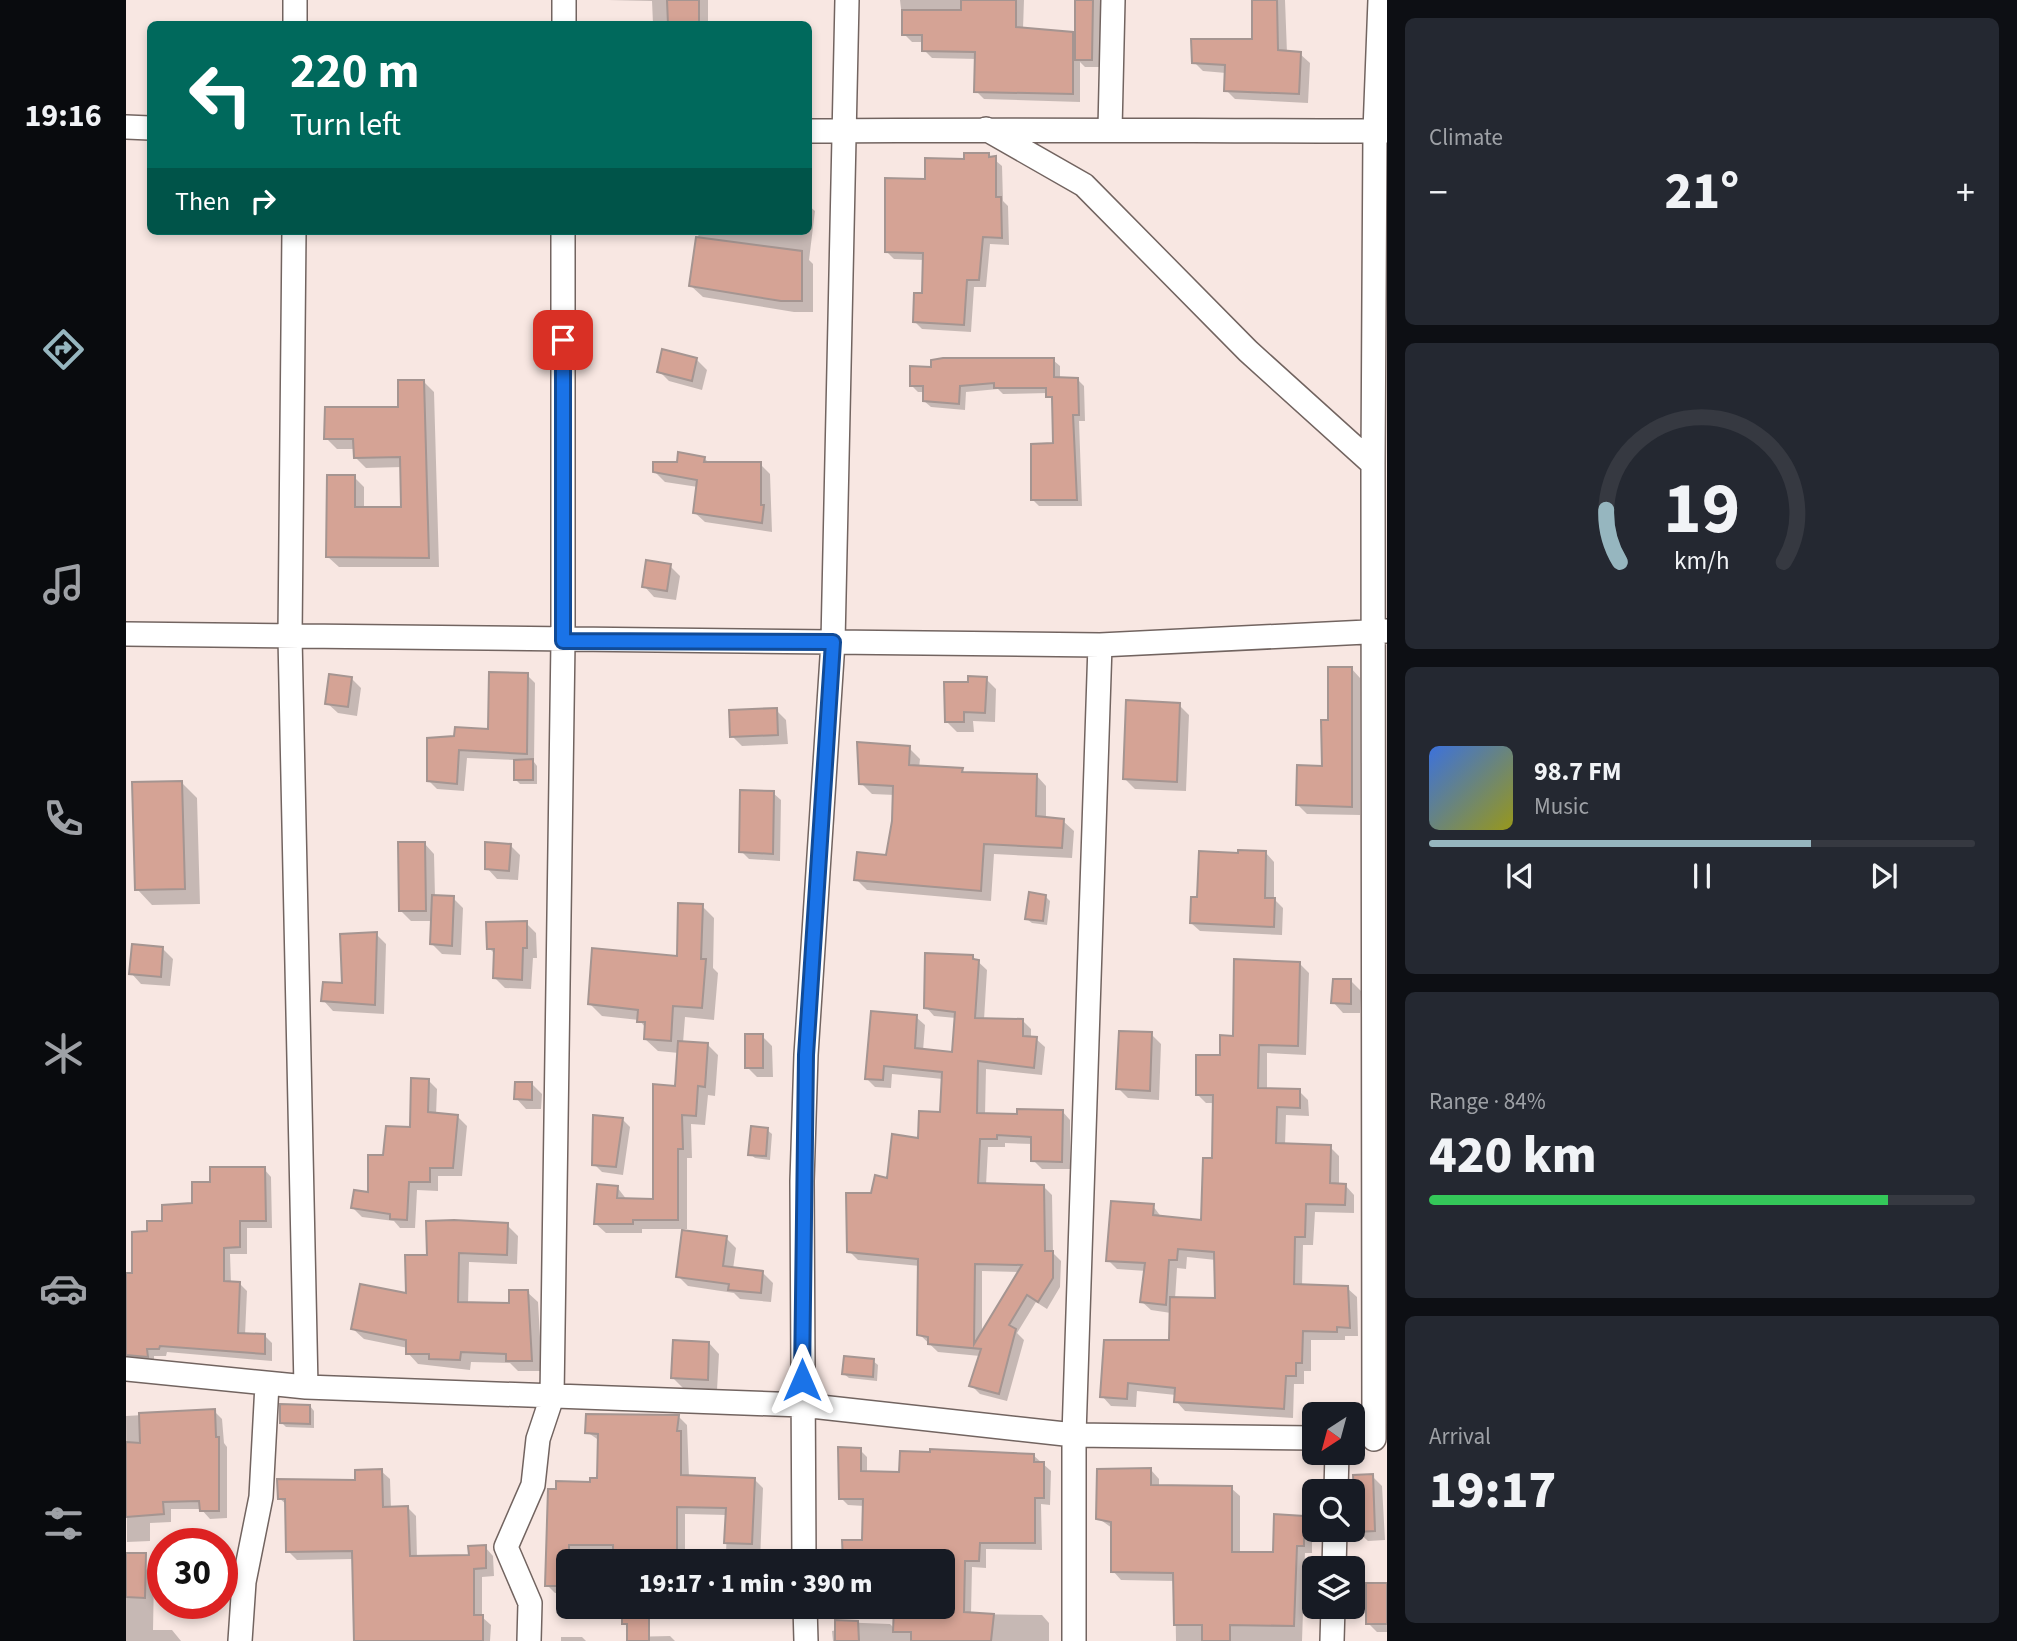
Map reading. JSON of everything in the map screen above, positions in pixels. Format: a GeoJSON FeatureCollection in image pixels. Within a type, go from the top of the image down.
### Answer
{"type":"FeatureCollection","features":[{"type":"Feature","properties":{"kind":"street"},"geometry":{"type":"LineString","coordinates":[[295,0],[295,21]]}},
{"type":"Feature","properties":{"kind":"street"},"geometry":{"type":"LineString","coordinates":[[564,0],[564,21]]}},
{"type":"Feature","properties":{"kind":"street"},"geometry":{"type":"LineString","coordinates":[[804,1549],[802,1181],[806,1055],[833,642],[848,0]]}},
{"type":"Feature","properties":{"kind":"street"},"geometry":{"type":"LineString","coordinates":[[1110,129],[1113,0]]}},
{"type":"Feature","properties":{"kind":"street"},"geometry":{"type":"LineString","coordinates":[[1371,1439],[1380,1160],[1381,630],[1373,464],[1381,131],[1380,0]]}},
{"type":"Feature","properties":{"kind":"street"},"geometry":{"type":"LineString","coordinates":[[126,127],[147,128]]}},
{"type":"Feature","properties":{"kind":"street"},"geometry":{"type":"LineString","coordinates":[[984,128],[1084,185],[1248,351],[1373,464]]}},
{"type":"Feature","properties":{"kind":"street"},"geometry":{"type":"LineString","coordinates":[[812,131],[984,128],[1269,133],[1381,131]]}},
{"type":"Feature","properties":{"kind":"street"},"geometry":{"type":"LineString","coordinates":[[294,235],[290,637],[306,1387]]}},
{"type":"Feature","properties":{"kind":"street"},"geometry":{"type":"LineString","coordinates":[[529,1641],[530,1603],[506,1547],[533,1485],[538,1439],[552,1397],[563,641],[563,235]]}},
{"type":"Feature","properties":{"kind":"street"},"geometry":{"type":"LineString","coordinates":[[126,634],[1100,645],[1381,630]]}},
{"type":"Feature","properties":{"kind":"street"},"geometry":{"type":"LineString","coordinates":[[1074,1641],[1074,1436],[1100,645]]}},
{"type":"Feature","properties":{"kind":"street"},"geometry":{"type":"LineString","coordinates":[[126,1369],[306,1387],[802,1405],[1074,1436],[1302,1438]]}},
{"type":"Feature","properties":{"kind":"street"},"geometry":{"type":"LineString","coordinates":[[240,1641],[244,1582],[261,1497],[267,1384]]}},
{"type":"Feature","properties":{"kind":"street"},"geometry":{"type":"LineString","coordinates":[[805,1619],[806,1641]]}},
{"type":"Feature","properties":{"kind":"street"},"geometry":{"type":"LineString","coordinates":[[1332,1641],[1333,1619]]}},
{"type":"Feature","properties":{"kind":"building"},"geometry":{"type":"Polygon","coordinates":[[[667,0],[699,0],[699,21],[668,21],[667,0]]]}},
{"type":"Feature","properties":{"kind":"building"},"geometry":{"type":"Polygon","coordinates":[[[961,0],[1016,0],[1016,27],[1073,32],[1073,94],[974,92],[975,52],[922,51],[922,35],[902,35],[902,10],[961,10],[961,0]]]}},
{"type":"Feature","properties":{"kind":"building"},"geometry":{"type":"Polygon","coordinates":[[[1075,0],[1093,0],[1092,60],[1075,60],[1075,0]]]}},
{"type":"Feature","properties":{"kind":"building"},"geometry":{"type":"Polygon","coordinates":[[[1252,0],[1277,0],[1278,50],[1301,52],[1299,94],[1224,91],[1225,65],[1192,63],[1191,39],[1252,39],[1252,0]]]}},
{"type":"Feature","properties":{"kind":"building"},"geometry":{"type":"Polygon","coordinates":[[[964,153],[989,153],[989,157],[996,156],[996,197],[1001,197],[1002,238],[983,237],[979,280],[967,280],[964,325],[913,322],[914,293],[922,293],[923,253],[885,252],[885,178],[925,179],[925,158],[964,159],[964,153]]]}},
{"type":"Feature","properties":{"kind":"building"},"geometry":{"type":"Polygon","coordinates":[[[696,237],[802,251],[802,301],[781,301],[689,286],[696,237]]]}},
{"type":"Feature","properties":{"kind":"building"},"geometry":{"type":"Polygon","coordinates":[[[662,349],[697,358],[692,381],[657,372],[662,349]]]}},
{"type":"Feature","properties":{"kind":"building"},"geometry":{"type":"Polygon","coordinates":[[[1054,358],[1054,377],[1078,378],[1079,415],[1073,415],[1077,500],[1031,500],[1031,444],[1053,443],[1052,397],[1046,397],[1046,388],[994,388],[994,383],[960,386],[959,404],[923,401],[923,386],[910,386],[910,366],[931,367],[931,360],[1054,358]]]}},
{"type":"Feature","properties":{"kind":"building"},"geometry":{"type":"Polygon","coordinates":[[[398,380],[424,380],[429,558],[326,557],[327,475],[355,475],[355,507],[401,507],[400,457],[354,458],[353,439],[324,439],[325,407],[398,407],[398,380]]]}},
{"type":"Feature","properties":{"kind":"building"},"geometry":{"type":"Polygon","coordinates":[[[678,452],[705,457],[704,462],[761,462],[761,505],[764,505],[762,523],[693,513],[697,480],[653,472],[653,462],[677,462],[678,452]]]}},
{"type":"Feature","properties":{"kind":"building"},"geometry":{"type":"Polygon","coordinates":[[[646,560],[671,564],[667,591],[642,587],[646,560]]]}},
{"type":"Feature","properties":{"kind":"building"},"geometry":{"type":"Polygon","coordinates":[[[1328,667],[1352,667],[1352,807],[1296,805],[1297,765],[1322,766],[1321,720],[1328,720],[1328,667]]]}},
{"type":"Feature","properties":{"kind":"building"},"geometry":{"type":"Polygon","coordinates":[[[489,672],[528,673],[527,754],[459,750],[457,784],[427,781],[427,738],[454,736],[455,727],[488,729],[489,672]]]}},
{"type":"Feature","properties":{"kind":"building"},"geometry":{"type":"Polygon","coordinates":[[[329,674],[352,677],[348,707],[325,704],[329,674]]]}},
{"type":"Feature","properties":{"kind":"building"},"geometry":{"type":"Polygon","coordinates":[[[968,676],[987,677],[985,713],[964,712],[964,722],[945,722],[944,682],[968,682],[968,676]]]}},
{"type":"Feature","properties":{"kind":"building"},"geometry":{"type":"Polygon","coordinates":[[[1126,700],[1180,703],[1177,782],[1123,779],[1126,700]]]}},
{"type":"Feature","properties":{"kind":"building"},"geometry":{"type":"Polygon","coordinates":[[[777,708],[778,735],[730,737],[729,710],[777,708]]]}},
{"type":"Feature","properties":{"kind":"building"},"geometry":{"type":"Polygon","coordinates":[[[857,742],[910,746],[909,765],[963,768],[962,772],[1037,774],[1036,816],[1064,819],[1062,848],[984,844],[981,891],[854,880],[857,852],[886,855],[892,821],[893,786],[859,784],[857,742]]]}},
{"type":"Feature","properties":{"kind":"building"},"geometry":{"type":"Polygon","coordinates":[[[533,759],[533,780],[514,780],[514,760],[533,759]]]}},
{"type":"Feature","properties":{"kind":"building"},"geometry":{"type":"Polygon","coordinates":[[[182,781],[185,889],[135,890],[132,782],[182,781]]]}},
{"type":"Feature","properties":{"kind":"building"},"geometry":{"type":"Polygon","coordinates":[[[740,790],[774,791],[773,854],[739,852],[740,790]]]}},
{"type":"Feature","properties":{"kind":"building"},"geometry":{"type":"Polygon","coordinates":[[[398,842],[425,842],[426,911],[399,911],[398,842]]]}},
{"type":"Feature","properties":{"kind":"building"},"geometry":{"type":"Polygon","coordinates":[[[485,842],[511,844],[509,871],[485,869],[485,842]]]}},
{"type":"Feature","properties":{"kind":"building"},"geometry":{"type":"Polygon","coordinates":[[[1238,850],[1266,851],[1265,898],[1275,898],[1274,927],[1190,923],[1191,897],[1197,897],[1199,851],[1238,853],[1238,850]]]}},
{"type":"Feature","properties":{"kind":"building"},"geometry":{"type":"Polygon","coordinates":[[[1029,892],[1046,895],[1043,921],[1025,919],[1029,892]]]}},
{"type":"Feature","properties":{"kind":"building"},"geometry":{"type":"Polygon","coordinates":[[[432,895],[454,896],[452,946],[430,944],[432,895]]]}},
{"type":"Feature","properties":{"kind":"building"},"geometry":{"type":"Polygon","coordinates":[[[678,903],[703,904],[701,959],[706,959],[702,1008],[673,1006],[671,1041],[644,1039],[645,1022],[637,1022],[638,1010],[588,1004],[592,948],[677,956],[678,903]]]}},
{"type":"Feature","properties":{"kind":"building"},"geometry":{"type":"Polygon","coordinates":[[[527,921],[527,948],[523,948],[522,980],[493,978],[494,949],[487,949],[486,922],[527,921]]]}},
{"type":"Feature","properties":{"kind":"building"},"geometry":{"type":"Polygon","coordinates":[[[377,932],[375,1005],[321,1001],[323,982],[342,983],[340,934],[377,932]]]}},
{"type":"Feature","properties":{"kind":"building"},"geometry":{"type":"Polygon","coordinates":[[[132,944],[163,947],[161,977],[129,974],[132,944]]]}},
{"type":"Feature","properties":{"kind":"building"},"geometry":{"type":"Polygon","coordinates":[[[925,953],[973,955],[973,959],[979,960],[975,1018],[1023,1019],[1023,1036],[1037,1037],[1034,1068],[978,1061],[977,1113],[1017,1114],[1017,1109],[1063,1110],[1062,1162],[1031,1161],[1031,1137],[997,1135],[997,1139],[980,1139],[978,1183],[1044,1185],[1045,1251],[1053,1251],[1053,1278],[1038,1302],[1027,1295],[1009,1325],[1016,1329],[999,1394],[969,1386],[981,1349],[928,1344],[928,1337],[917,1335],[918,1259],[847,1252],[846,1193],[871,1193],[875,1175],[887,1178],[892,1134],[918,1138],[919,1111],[940,1112],[942,1072],[884,1066],[883,1080],[865,1079],[871,1011],[917,1015],[915,1048],[952,1052],[955,1012],[924,1008],[925,953]],[[975,1264],[974,1344],[1022,1265],[975,1264]]]}},
{"type":"Feature","properties":{"kind":"building"},"geometry":{"type":"Polygon","coordinates":[[[1234,959],[1300,962],[1298,1046],[1259,1045],[1258,1088],[1300,1089],[1300,1108],[1277,1107],[1276,1143],[1331,1145],[1330,1183],[1346,1184],[1345,1205],[1306,1204],[1305,1237],[1295,1237],[1294,1284],[1348,1286],[1350,1328],[1337,1327],[1337,1332],[1303,1331],[1302,1363],[1296,1363],[1296,1376],[1286,1376],[1284,1409],[1174,1402],[1175,1388],[1128,1383],[1127,1399],[1100,1397],[1104,1340],[1169,1340],[1170,1297],[1215,1298],[1214,1252],[1178,1249],[1177,1260],[1169,1260],[1166,1305],[1140,1302],[1145,1263],[1106,1261],[1111,1201],[1154,1204],[1153,1215],[1201,1220],[1203,1158],[1212,1158],[1213,1095],[1196,1095],[1196,1055],[1220,1055],[1220,1035],[1233,1036],[1234,959]]]}},
{"type":"Feature","properties":{"kind":"building"},"geometry":{"type":"Polygon","coordinates":[[[1333,979],[1351,979],[1351,1004],[1331,1003],[1333,979]]]}},
{"type":"Feature","properties":{"kind":"building"},"geometry":{"type":"Polygon","coordinates":[[[1119,1031],[1152,1032],[1150,1091],[1116,1089],[1119,1031]]]}},
{"type":"Feature","properties":{"kind":"building"},"geometry":{"type":"Polygon","coordinates":[[[745,1034],[763,1034],[763,1068],[745,1068],[745,1034]]]}},
{"type":"Feature","properties":{"kind":"building"},"geometry":{"type":"Polygon","coordinates":[[[678,1041],[708,1043],[705,1087],[698,1086],[696,1116],[682,1115],[683,1149],[678,1149],[678,1220],[633,1220],[633,1224],[594,1224],[597,1184],[618,1186],[617,1198],[653,1199],[653,1084],[675,1086],[678,1041]]]}},
{"type":"Feature","properties":{"kind":"building"},"geometry":{"type":"Polygon","coordinates":[[[411,1078],[429,1079],[428,1112],[458,1115],[453,1168],[430,1168],[430,1182],[409,1182],[407,1220],[390,1219],[390,1214],[351,1208],[354,1190],[368,1192],[368,1155],[383,1155],[386,1126],[410,1127],[411,1078]]]}},
{"type":"Feature","properties":{"kind":"building"},"geometry":{"type":"Polygon","coordinates":[[[515,1082],[532,1082],[532,1100],[514,1099],[515,1082]]]}},
{"type":"Feature","properties":{"kind":"building"},"geometry":{"type":"Polygon","coordinates":[[[593,1115],[623,1118],[616,1167],[592,1165],[593,1115]]]}},
{"type":"Feature","properties":{"kind":"building"},"geometry":{"type":"Polygon","coordinates":[[[751,1126],[768,1128],[766,1156],[748,1155],[751,1126]]]}},
{"type":"Feature","properties":{"kind":"building"},"geometry":{"type":"Polygon","coordinates":[[[210,1167],[265,1167],[266,1221],[240,1221],[240,1247],[224,1248],[224,1281],[240,1282],[238,1333],[265,1334],[265,1354],[160,1346],[159,1349],[147,1349],[148,1357],[126,1355],[126,1273],[132,1273],[132,1232],[147,1231],[147,1221],[162,1221],[162,1205],[192,1203],[192,1182],[210,1182],[210,1167]]]}},
{"type":"Feature","properties":{"kind":"building"},"geometry":{"type":"Polygon","coordinates":[[[426,1221],[508,1223],[507,1255],[459,1253],[458,1302],[509,1303],[509,1290],[528,1290],[532,1361],[506,1361],[506,1354],[461,1352],[460,1360],[429,1359],[429,1354],[406,1354],[406,1340],[351,1329],[360,1284],[406,1293],[405,1255],[427,1255],[426,1221]]]}},
{"type":"Feature","properties":{"kind":"building"},"geometry":{"type":"Polygon","coordinates":[[[682,1230],[727,1236],[723,1266],[763,1271],[761,1293],[728,1290],[729,1284],[676,1277],[682,1230]]]}},
{"type":"Feature","properties":{"kind":"building"},"geometry":{"type":"Polygon","coordinates":[[[673,1340],[709,1342],[708,1380],[671,1378],[673,1340]]]}},
{"type":"Feature","properties":{"kind":"building"},"geometry":{"type":"Polygon","coordinates":[[[844,1356],[874,1359],[873,1377],[842,1374],[844,1356]]]}},
{"type":"Feature","properties":{"kind":"building"},"geometry":{"type":"Polygon","coordinates":[[[280,1404],[310,1405],[310,1424],[280,1423],[280,1404]]]}},
{"type":"Feature","properties":{"kind":"building"},"geometry":{"type":"Polygon","coordinates":[[[215,1409],[216,1437],[219,1437],[219,1511],[200,1511],[199,1501],[163,1502],[164,1514],[126,1517],[126,1442],[140,1443],[139,1413],[215,1409]]]}},
{"type":"Feature","properties":{"kind":"building"},"geometry":{"type":"Polygon","coordinates":[[[586,1414],[679,1415],[677,1431],[681,1431],[681,1475],[755,1478],[752,1544],[724,1543],[726,1508],[677,1507],[677,1549],[613,1549],[613,1545],[569,1545],[569,1549],[556,1549],[556,1586],[545,1586],[548,1489],[556,1489],[556,1481],[590,1482],[590,1478],[597,1478],[598,1434],[585,1433],[586,1414]]]}},
{"type":"Feature","properties":{"kind":"building"},"geometry":{"type":"Polygon","coordinates":[[[838,1447],[861,1448],[861,1471],[899,1472],[900,1451],[930,1452],[930,1449],[1034,1454],[1034,1462],[1044,1462],[1044,1498],[1035,1498],[1035,1543],[980,1543],[979,1561],[965,1561],[964,1612],[994,1614],[991,1641],[911,1641],[911,1632],[893,1632],[894,1619],[955,1619],[955,1549],[842,1549],[842,1540],[862,1540],[863,1499],[839,1499],[838,1447]]]}},
{"type":"Feature","properties":{"kind":"building"},"geometry":{"type":"Polygon","coordinates":[[[1151,1468],[1151,1485],[1232,1486],[1232,1552],[1273,1552],[1274,1514],[1302,1516],[1304,1546],[1297,1546],[1294,1626],[1230,1625],[1230,1641],[1202,1641],[1202,1625],[1174,1625],[1173,1573],[1111,1572],[1111,1522],[1096,1519],[1097,1469],[1151,1468]]]}},
{"type":"Feature","properties":{"kind":"building"},"geometry":{"type":"Polygon","coordinates":[[[382,1469],[383,1507],[408,1506],[410,1556],[469,1555],[468,1546],[486,1545],[486,1568],[474,1569],[474,1615],[483,1615],[483,1641],[354,1641],[352,1551],[286,1552],[285,1499],[278,1499],[277,1479],[355,1480],[355,1470],[382,1469]]]}},
{"type":"Feature","properties":{"kind":"building"},"geometry":{"type":"Polygon","coordinates":[[[1373,1474],[1375,1531],[1365,1532],[1365,1479],[1353,1479],[1353,1475],[1373,1474]]]}},
{"type":"Feature","properties":{"kind":"building"},"geometry":{"type":"Polygon","coordinates":[[[126,1553],[146,1553],[145,1598],[126,1597],[126,1553]]]}},
{"type":"Feature","properties":{"kind":"building"},"geometry":{"type":"Polygon","coordinates":[[[1366,1583],[1387,1583],[1387,1624],[1366,1624],[1366,1583]]]}},
{"type":"Feature","properties":{"kind":"building"},"geometry":{"type":"Polygon","coordinates":[[[622,1619],[649,1619],[649,1641],[627,1641],[627,1624],[622,1624],[622,1619]]]}},
{"type":"Feature","properties":{"kind":"building"},"geometry":{"type":"Polygon","coordinates":[[[835,1620],[858,1621],[859,1641],[835,1641],[835,1620]]]}},
{"type":"Feature","properties":{"kind":"route"},"geometry":{"type":"LineString","coordinates":[[563,340],[563,641],[833,642],[806,1055],[802,1181],[802,1380]]}}]}
